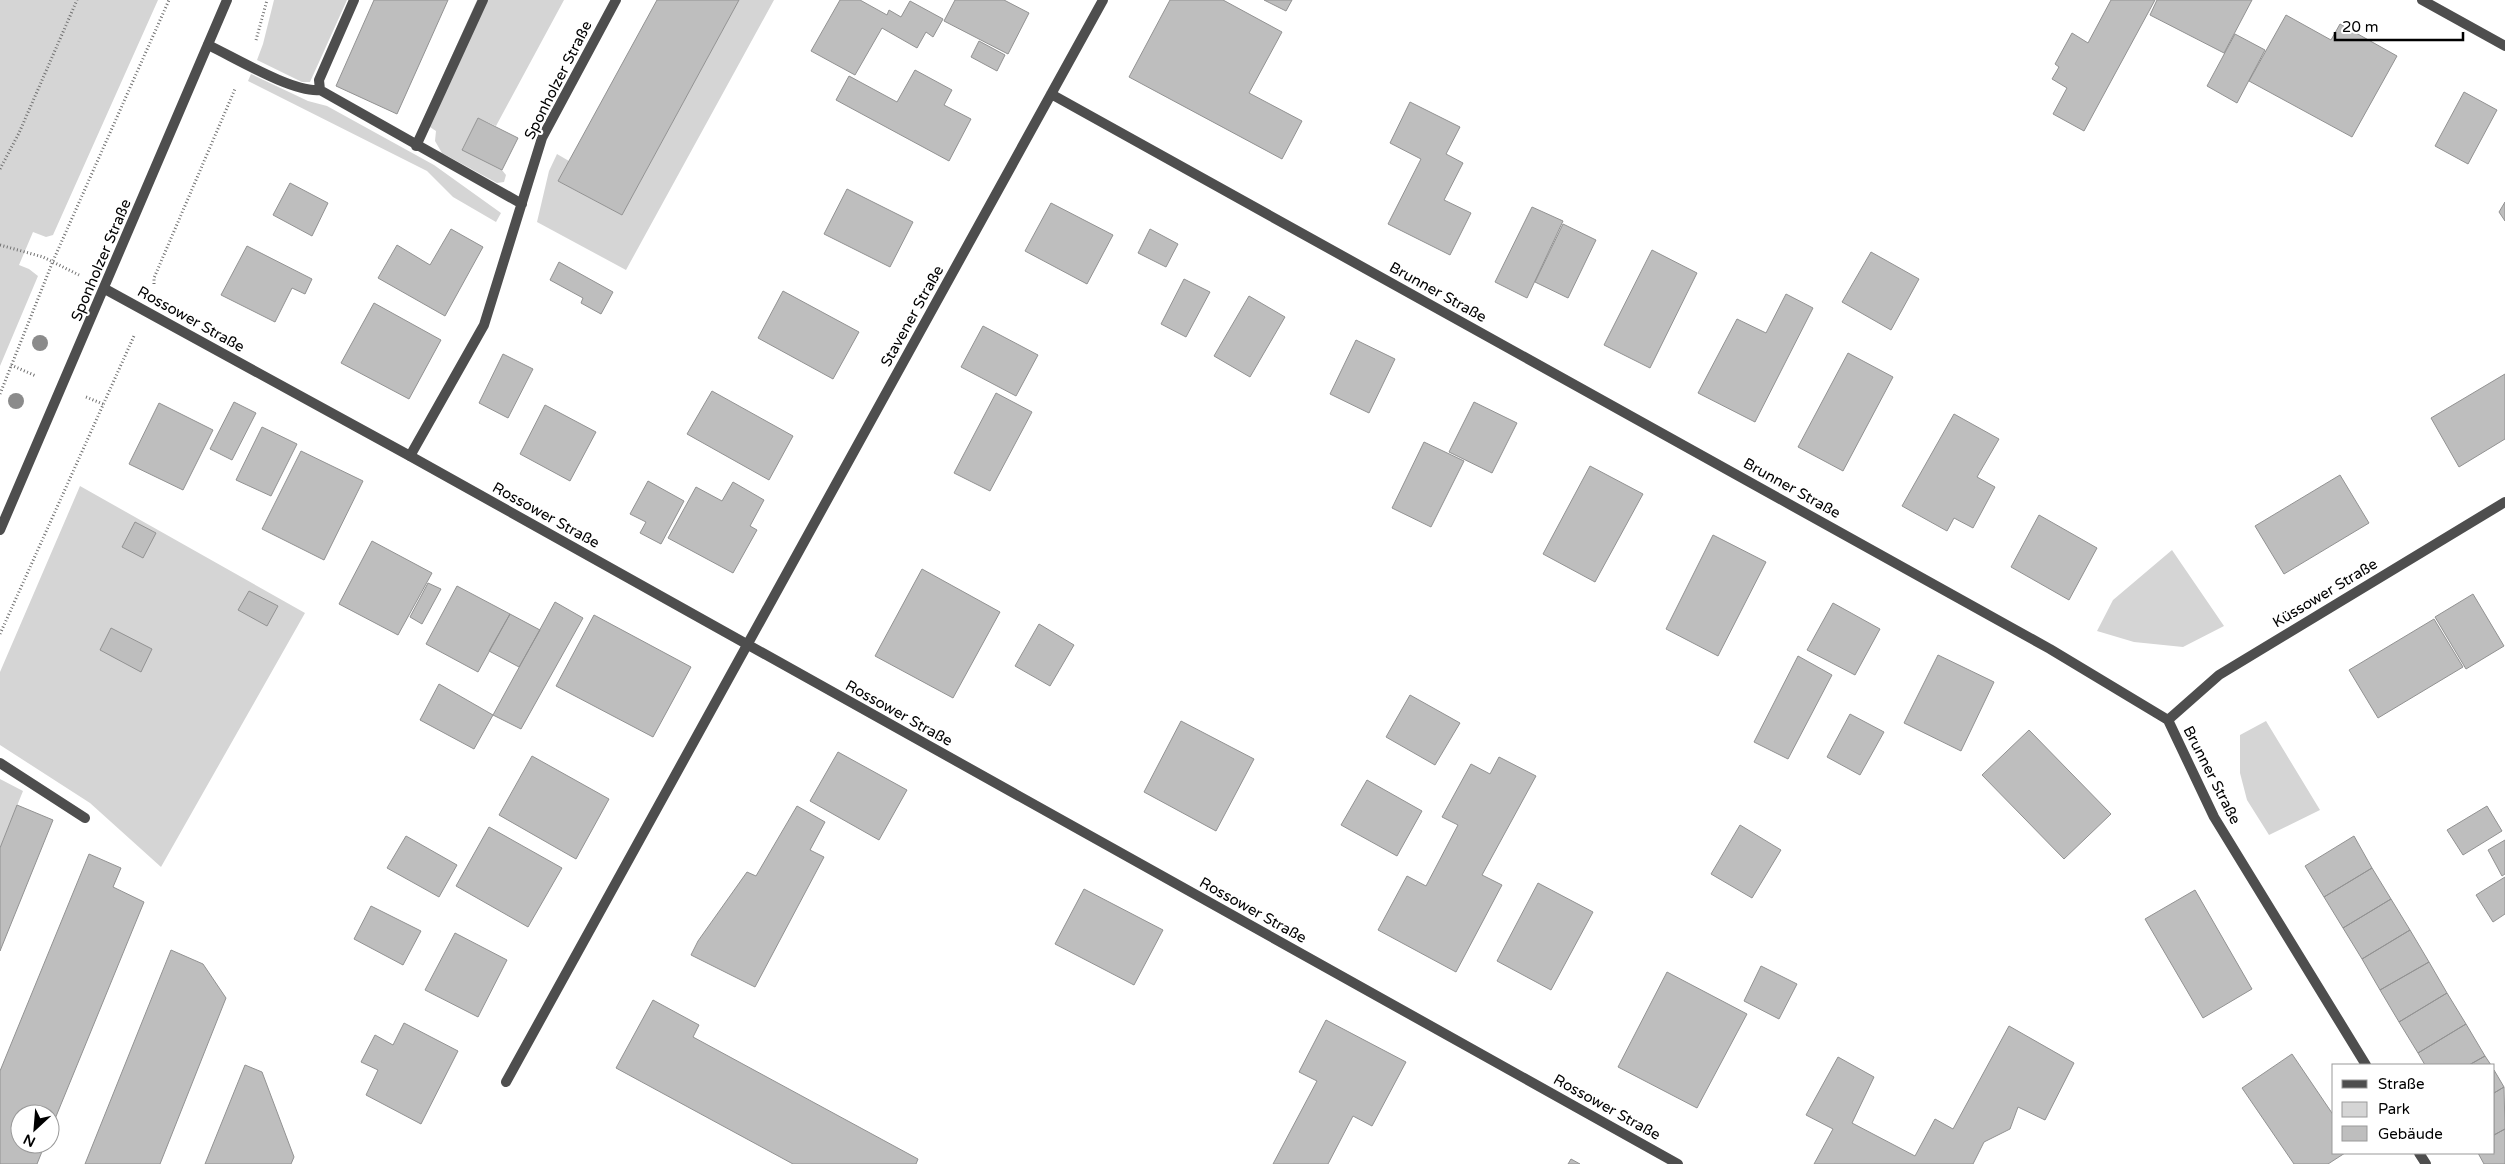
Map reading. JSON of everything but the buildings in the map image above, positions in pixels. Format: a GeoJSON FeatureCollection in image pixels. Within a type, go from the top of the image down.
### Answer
{"type":"FeatureCollection","features":[{"type":"Feature","properties":{"kind":"street","name":"Sponholzer Straße"},"geometry":{"type":"LineString","coordinates":[[0,530],[105,289],[227,0]]}},
{"type":"Feature","properties":{"kind":"street"},"geometry":{"type":"LineString","coordinates":[[320,90],[319,80],[354,0]]}},
{"type":"Feature","properties":{"kind":"street"},"geometry":{"type":"LineString","coordinates":[[416,146],[483,0]]}},
{"type":"Feature","properties":{"kind":"street","name":"Sponholzer Straße"},"geometry":{"type":"LineString","coordinates":[[410,456],[484,325],[542,138],[616,0]]}},
{"type":"Feature","properties":{"kind":"street","name":"Stavener Straße"},"geometry":{"type":"LineString","coordinates":[[506,1082],[1103,0]]}},
{"type":"Feature","properties":{"kind":"street"},"geometry":{"type":"LineString","coordinates":[[2422,0],[2505,46]]}},
{"type":"Feature","properties":{"kind":"street"},"geometry":{"type":"LineString","coordinates":[[208,45],[294,86],[312,91],[320,90],[416,146],[522,204]]}},
{"type":"Feature","properties":{"kind":"street","name":"Brunner Straße"},"geometry":{"type":"LineString","coordinates":[[1051,94],[2050,649],[2168,720],[2214,817],[2365,1064]]}},
{"type":"Feature","properties":{"kind":"street","name":"Rossower Straße"},"geometry":{"type":"LineString","coordinates":[[105,289],[410,456],[747,646],[1678,1164]]}},
{"type":"Feature","properties":{"kind":"street","name":"Küssower Straße"},"geometry":{"type":"LineString","coordinates":[[2168,720],[2218,675],[2505,502]]}},
{"type":"Feature","properties":{"kind":"street"},"geometry":{"type":"LineString","coordinates":[[0,762],[85,818]]}},
{"type":"Feature","properties":{"kind":"path"},"geometry":{"type":"LineString","coordinates":[[0,169],[19,133],[77,0]]}},
{"type":"Feature","properties":{"kind":"path"},"geometry":{"type":"LineString","coordinates":[[0,394],[53,262],[169,0]]}},
{"type":"Feature","properties":{"kind":"path"},"geometry":{"type":"LineString","coordinates":[[0,245],[53,262],[105,289]]}},
{"type":"Feature","properties":{"kind":"green space"},"geometry":{"type":"Polygon","coordinates":[[[0,0],[158,0],[53,235],[46,237],[33,232],[19,265],[29,269],[38,276],[0,366],[0,0]]]}},
{"type":"Feature","properties":{"kind":"green space"},"geometry":{"type":"Polygon","coordinates":[[[274,0],[347,0],[310,82],[302,82],[257,60],[274,0]]]}},
{"type":"Feature","properties":{"kind":"green space"},"geometry":{"type":"Polygon","coordinates":[[[477,0],[564,0],[496,126],[478,118],[462,149],[502,170],[506,175],[504,182],[497,183],[442,153],[435,141],[436,131],[422,122],[477,0]]]}},
{"type":"Feature","properties":{"kind":"green space"},"geometry":{"type":"Polygon","coordinates":[[[739,0],[774,0],[626,270],[537,222],[549,171],[557,154],[569,161],[558,181],[622,215],[739,0]]]}},
{"type":"Feature","properties":{"kind":"green space"},"geometry":{"type":"Polygon","coordinates":[[[251,74],[308,101],[327,106],[434,165],[501,213],[496,222],[453,197],[427,171],[248,81],[251,74]]]}},
{"type":"Feature","properties":{"kind":"green space"},"geometry":{"type":"Polygon","coordinates":[[[80,486],[305,613],[161,867],[90,803],[0,745],[0,672],[80,486]]]}},
{"type":"Feature","properties":{"kind":"green space"},"geometry":{"type":"Polygon","coordinates":[[[2172,550],[2224,626],[2183,647],[2134,642],[2097,631],[2113,600],[2172,550]]]}},
{"type":"Feature","properties":{"kind":"green space"},"geometry":{"type":"Polygon","coordinates":[[[2266,721],[2320,810],[2269,835],[2247,800],[2240,773],[2240,735],[2266,721]]]}},
{"type":"Feature","properties":{"kind":"green space"},"geometry":{"type":"Polygon","coordinates":[[[0,779],[23,791],[0,848],[0,779]]]}}]}
